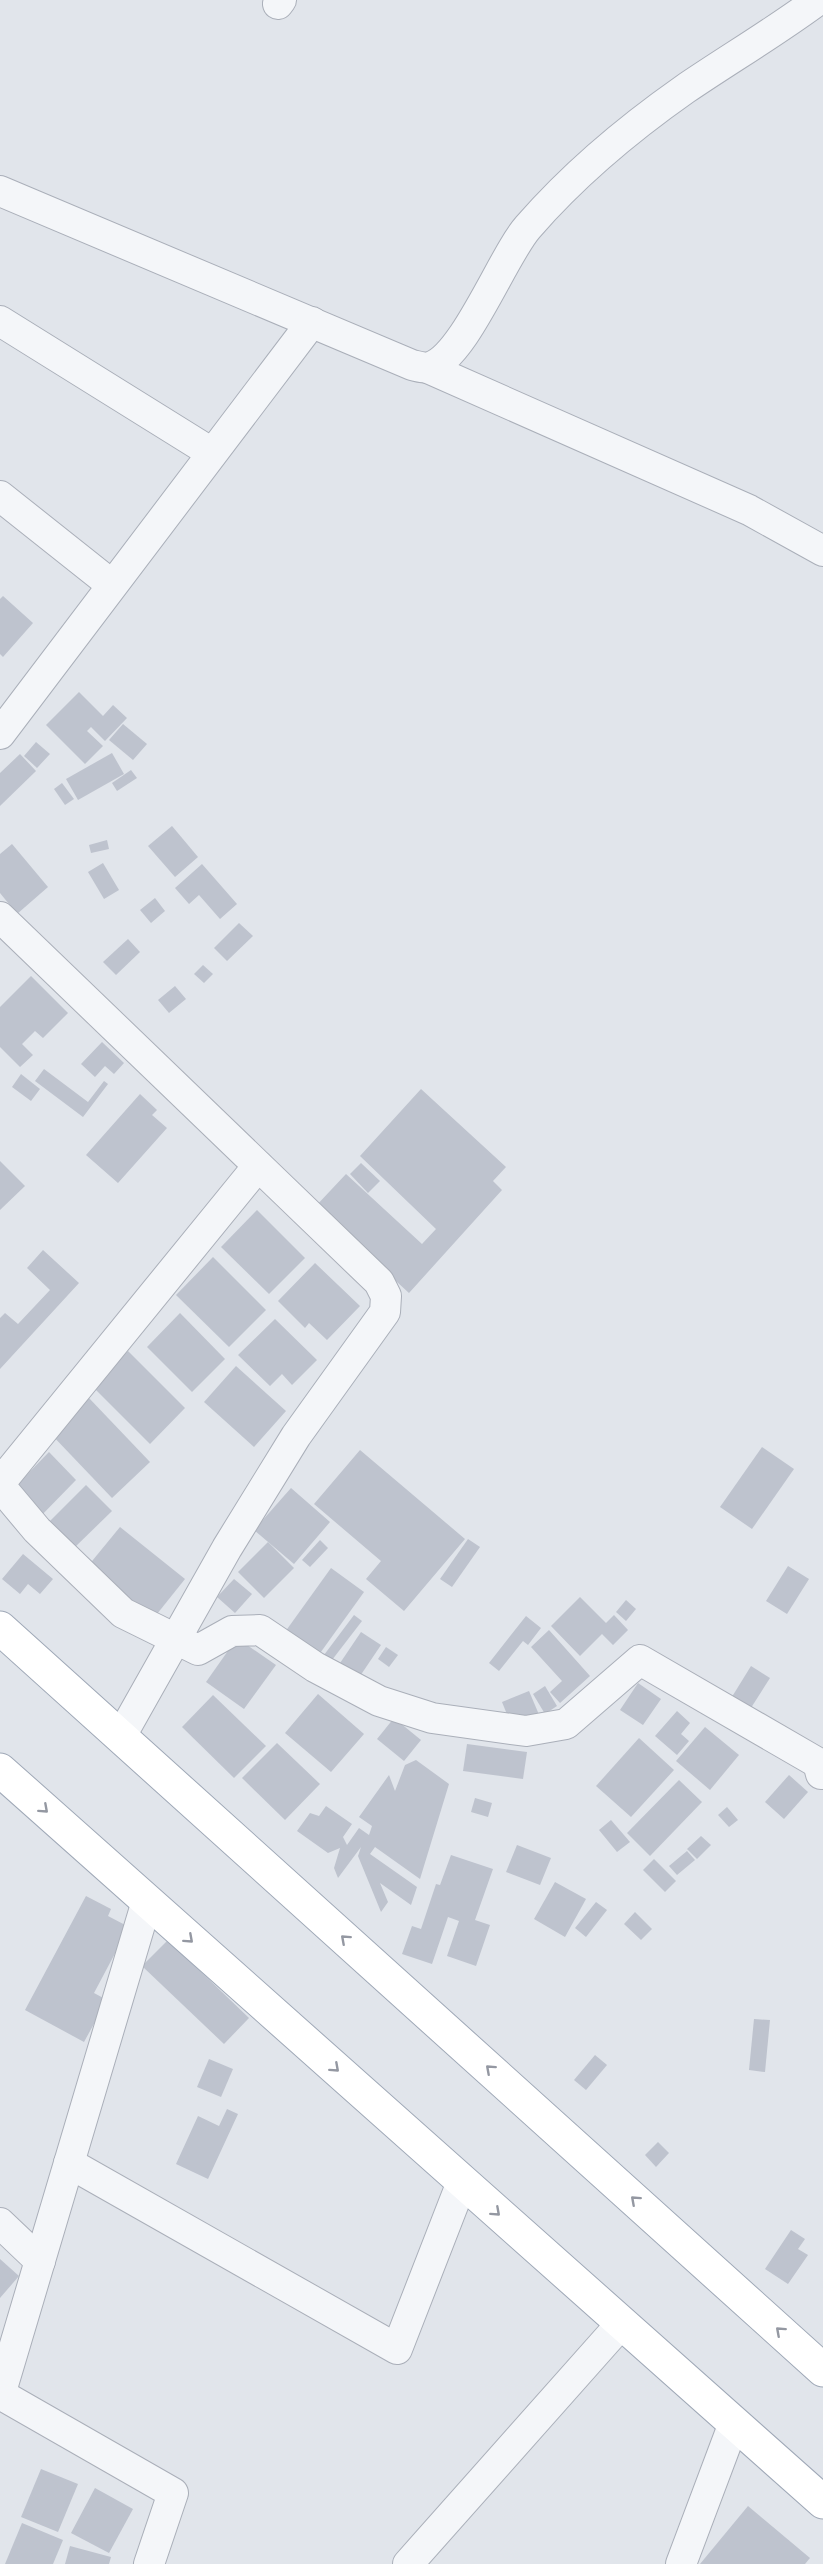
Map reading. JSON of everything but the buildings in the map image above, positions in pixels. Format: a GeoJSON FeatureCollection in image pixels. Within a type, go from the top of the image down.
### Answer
{"type":"FeatureCollection","features":[{"type":"Feature","properties":{"kind":"main road"},"geometry":{"type":"LineString","coordinates":[[0,1628],[823,2370]]}},
{"type":"Feature","properties":{"kind":"main road"},"geometry":{"type":"LineString","coordinates":[[0,1770],[823,2502]]}},
{"type":"Feature","properties":{"kind":"street"},"geometry":{"type":"LineString","coordinates":[[428,368],[445,358],[498,280],[523,232],[563,186],[631,129],[683,91],[818,0]]}},
{"type":"Feature","properties":{"kind":"street"},"geometry":{"type":"LineString","coordinates":[[3,197],[412,365],[428,368],[748,510],[823,551]]}},
{"type":"Feature","properties":{"kind":"street"},"geometry":{"type":"LineString","coordinates":[[0,321],[212,453]]}},
{"type":"Feature","properties":{"kind":"street"},"geometry":{"type":"LineString","coordinates":[[0,734],[312,322]]}},
{"type":"Feature","properties":{"kind":"street"},"geometry":{"type":"LineString","coordinates":[[0,496],[112,585]]}},
{"type":"Feature","properties":{"kind":"street"},"geometry":{"type":"LineString","coordinates":[[0,917],[379,1282],[386,1296],[385,1312],[296,1436],[227,1548],[121,1736]]}},
{"type":"Feature","properties":{"kind":"street"},"geometry":{"type":"LineString","coordinates":[[258,1166],[0,1485],[37,1530],[123,1613],[198,1650],[232,1631],[261,1630],[315,1668],[378,1701],[432,1718],[526,1731],[566,1724],[640,1660],[818,1763],[822,1772]]}},
{"type":"Feature","properties":{"kind":"street"},"geometry":{"type":"LineString","coordinates":[[147,1901],[0,2394],[173,2493],[149,2564]]}},
{"type":"Feature","properties":{"kind":"street"},"geometry":{"type":"LineString","coordinates":[[69,2163],[397,2349],[462,2182]]}},
{"type":"Feature","properties":{"kind":"street"},"geometry":{"type":"LineString","coordinates":[[0,2223],[40,2261]]}},
{"type":"Feature","properties":{"kind":"street"},"geometry":{"type":"LineString","coordinates":[[408,2564],[622,2323]]}},
{"type":"Feature","properties":{"kind":"street"},"geometry":{"type":"LineString","coordinates":[[681,2564],[734,2423]]}}]}
